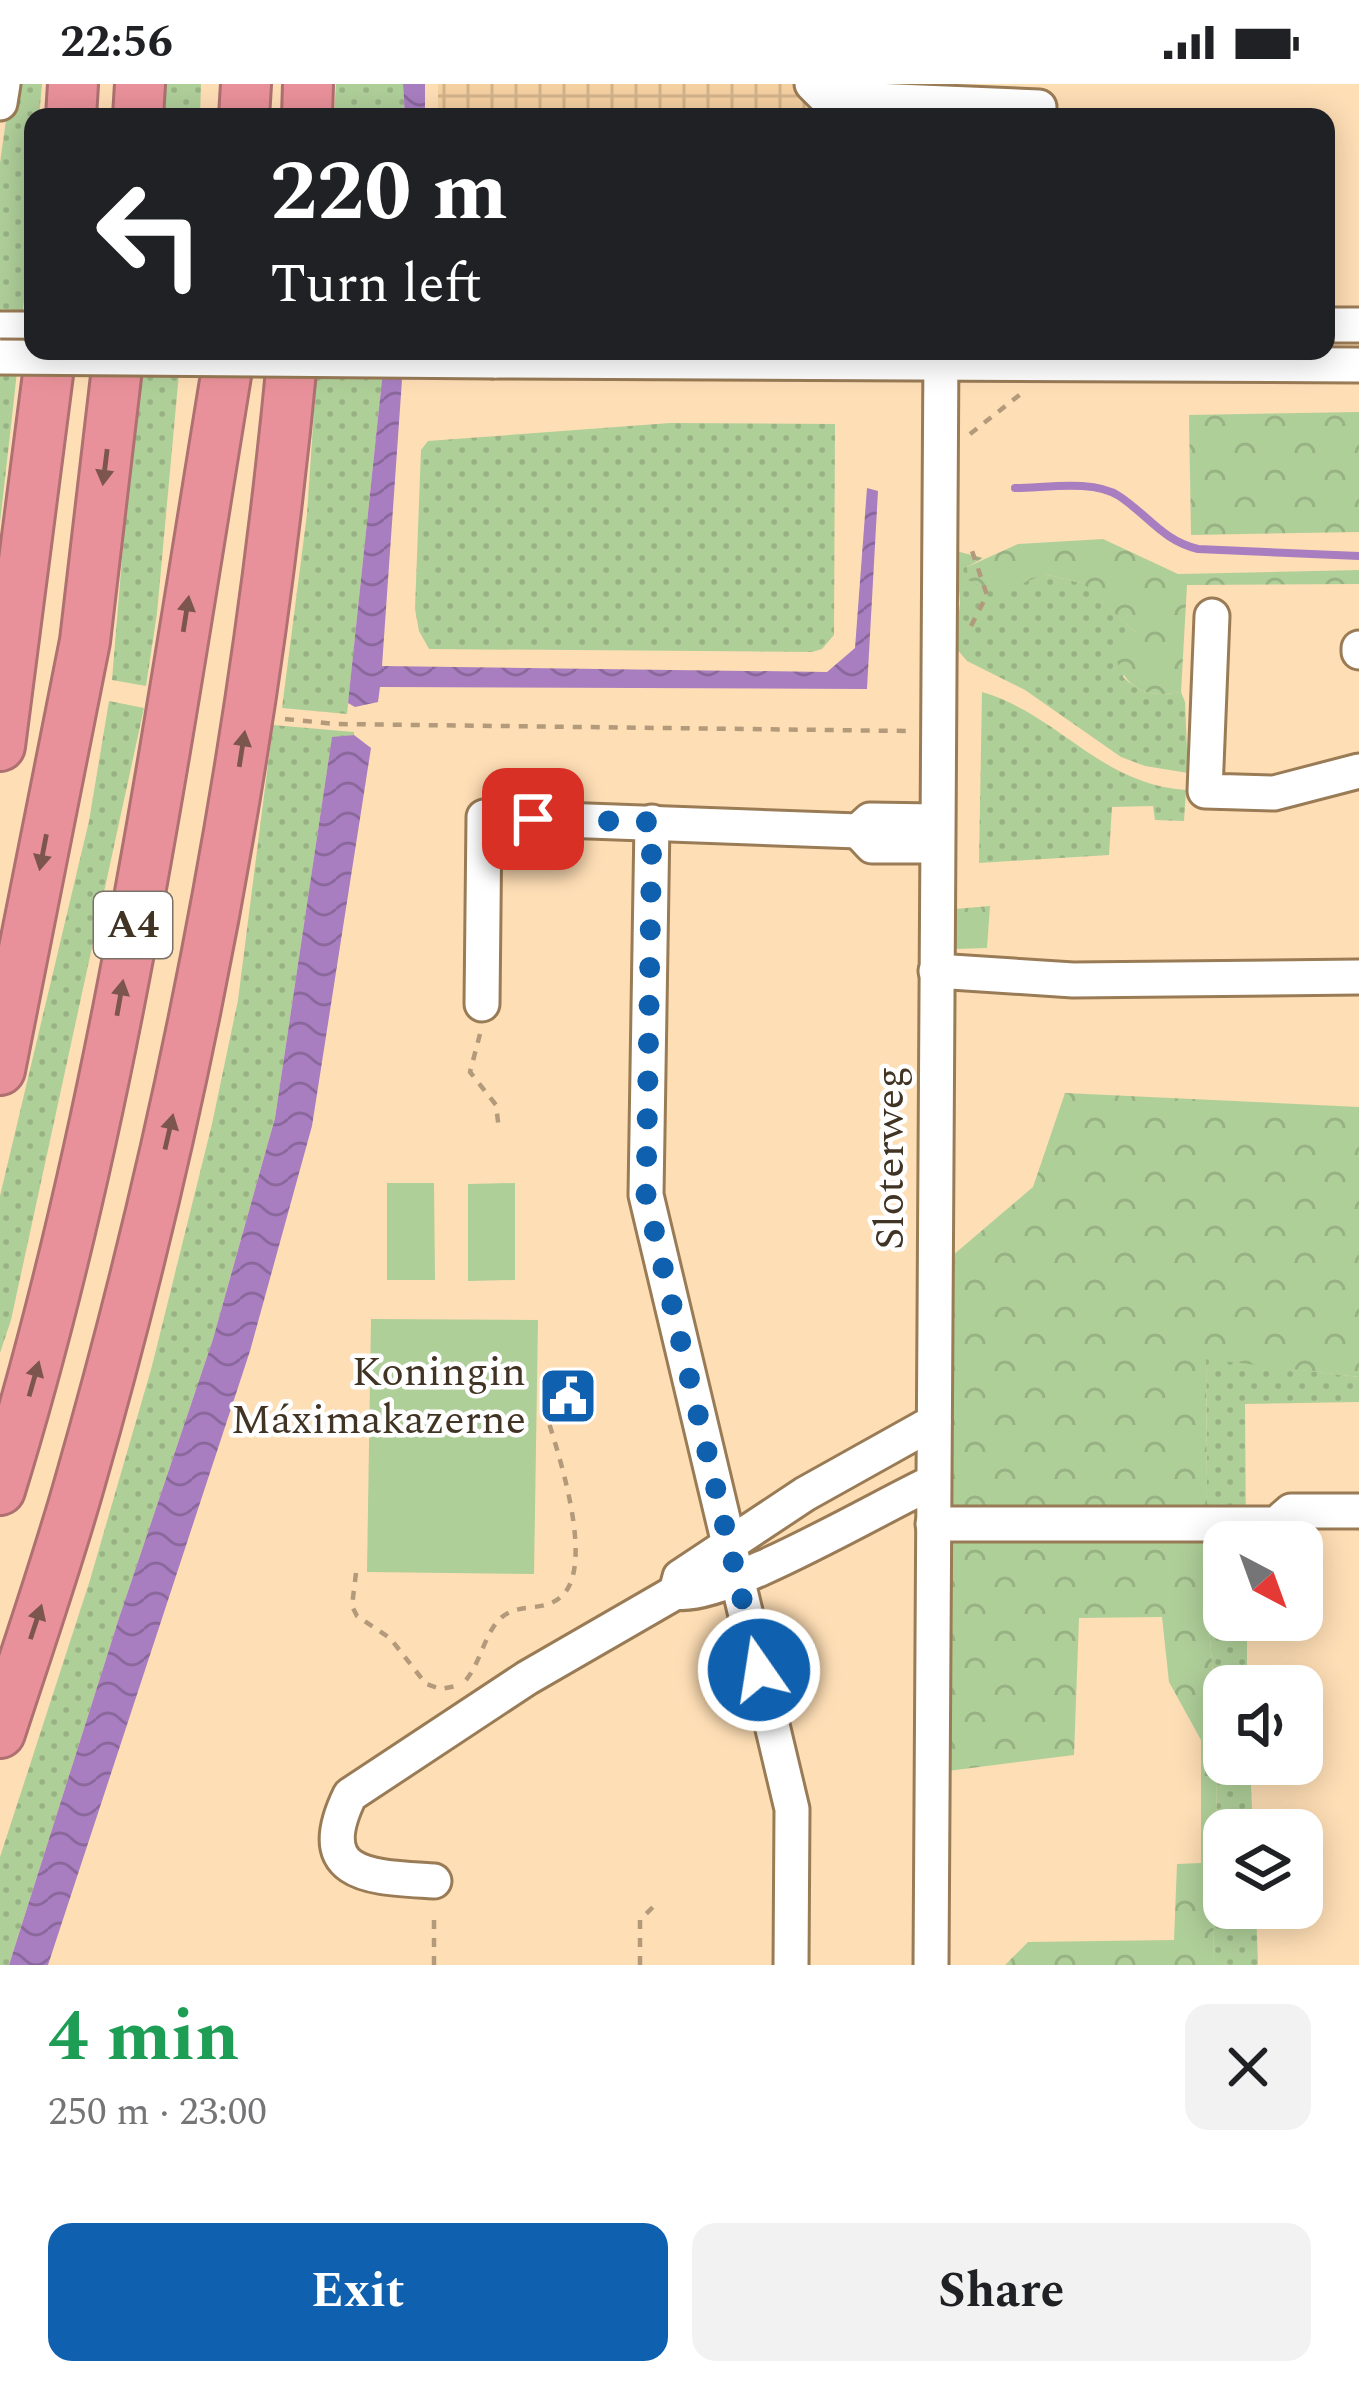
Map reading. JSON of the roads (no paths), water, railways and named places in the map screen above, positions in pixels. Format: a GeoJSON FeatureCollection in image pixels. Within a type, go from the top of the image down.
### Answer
{"type":"FeatureCollection","features":[{"type":"Feature","properties":{"kind":"highway"},"geometry":{"type":"LineString","coordinates":[[0,746],[50,360]]}},
{"type":"Feature","properties":{"kind":"highway","name":"A4"},"geometry":{"type":"LineString","coordinates":[[0,1070],[85,641],[118,360]]}},
{"type":"Feature","properties":{"kind":"highway","name":"A4"},"geometry":{"type":"LineString","coordinates":[[0,1490],[37,1370],[112,1046],[228,360]]}},
{"type":"Feature","properties":{"kind":"highway","name":"A4"},"geometry":{"type":"LineString","coordinates":[[0,1733],[80,1485],[143,1246],[196,1013],[254,676],[292,360]]}},
{"type":"Feature","properties":{"kind":"street"},"geometry":{"type":"LineString","coordinates":[[0,103],[3,84]]}},
{"type":"Feature","properties":{"kind":"street"},"geometry":{"type":"LineString","coordinates":[[812,84],[826,98],[862,91],[937,103],[1039,103]]}},
{"type":"Feature","properties":{"kind":"street"},"geometry":{"type":"LineString","coordinates":[[329,360],[606,360]]}},
{"type":"Feature","properties":{"kind":"street","name":"Sloterweg"},"geometry":{"type":"LineString","coordinates":[[931,1965],[941,360]]}},
{"type":"Feature","properties":{"kind":"street"},"geometry":{"type":"LineString","coordinates":[[1174,360],[1359,364]]}},
{"type":"Feature","properties":{"kind":"street"},"geometry":{"type":"LineString","coordinates":[[1211,616],[1205,791],[1274,794],[1359,771]]}},
{"type":"Feature","properties":{"kind":"street"},"geometry":{"type":"LineString","coordinates":[[482,1004],[484,817],[859,831],[870,820],[936,834]]}},
{"type":"Feature","properties":{"kind":"street"},"geometry":{"type":"LineString","coordinates":[[652,822],[644,1173],[792,1809],[791,1965]]}},
{"type":"Feature","properties":{"kind":"street"},"geometry":{"type":"LineString","coordinates":[[937,971],[1073,980],[1359,977]]}},
{"type":"Feature","properties":{"kind":"street"},"geometry":{"type":"LineString","coordinates":[[733,1561],[791,1503],[934,1422]]}},
{"type":"Feature","properties":{"kind":"street"},"geometry":{"type":"LineString","coordinates":[[434,1881],[372,1877],[349,1865],[338,1842],[342,1811],[350,1795],[527,1678],[676,1592],[680,1577],[814,1541],[933,1482]]}},
{"type":"Feature","properties":{"kind":"street"},"geometry":{"type":"LineString","coordinates":[[791,1503],[814,1541]]}},
{"type":"Feature","properties":{"kind":"street"},"geometry":{"type":"LineString","coordinates":[[933,1524],[1276,1524],[1292,1511],[1359,1511]]}},
{"type":"Feature","properties":{"kind":"water"},"geometry":{"type":"Polygon","coordinates":[[[403,84],[425,84],[425,108],[404,108],[403,84]]]}},
{"type":"Feature","properties":{"kind":"water"},"geometry":{"type":"Polygon","coordinates":[[[384,360],[403,360],[382,666],[827,672],[855,648],[867,488],[878,491],[867,689],[380,687],[378,702],[355,707],[348,703],[384,360]]]}},
{"type":"Feature","properties":{"kind":"water"},"geometry":{"type":"Polygon","coordinates":[[[354,735],[371,748],[312,1126],[250,1351],[48,1965],[9,1965],[213,1339],[275,1118],[332,737],[354,735]]]}},
{"type":"Feature","properties":{"kind":"waterway"},"geometry":{"type":"LineString","coordinates":[[1015,488],[1083,486],[1108,491],[1165,534],[1198,549],[1359,556]]}},
{"type":"Feature","properties":{"kind":"place","name":"Koningin Máximakazerne"},"geometry":{"type":"Point","coordinates":[568,1396]}}]}
